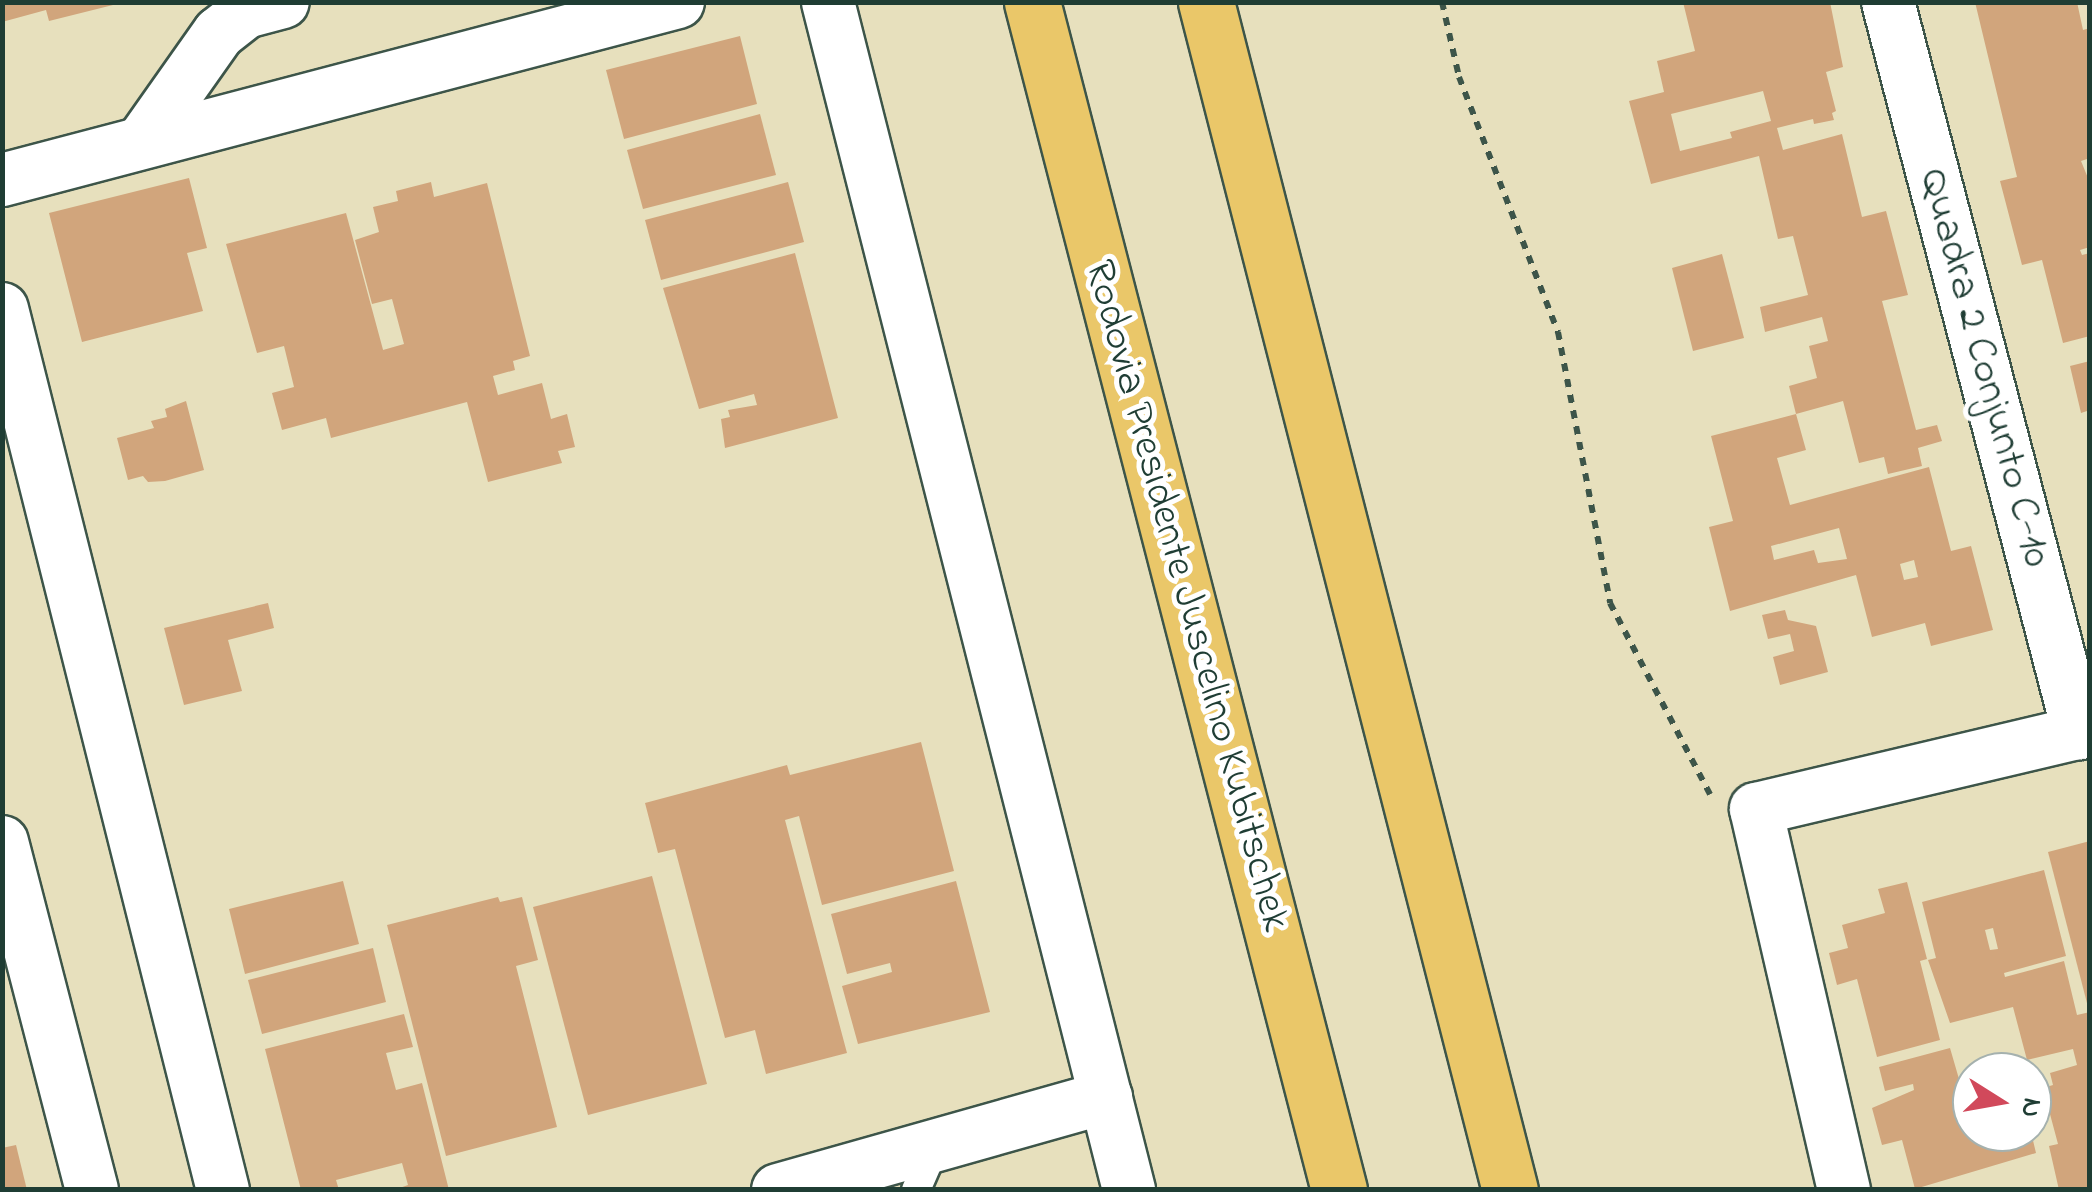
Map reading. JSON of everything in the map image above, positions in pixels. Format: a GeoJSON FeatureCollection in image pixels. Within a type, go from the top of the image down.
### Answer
{"type":"FeatureCollection","features":[{"type":"Feature","properties":{"kind":"highway","name":"Rodovia Presidente Juscelino Kubitschek"},"geometry":{"type":"LineString","coordinates":[[1032,2],[1339,1190]]}},
{"type":"Feature","properties":{"kind":"highway"},"geometry":{"type":"LineString","coordinates":[[1206,2],[1510,1190]]}},
{"type":"Feature","properties":{"kind":"street"},"geometry":{"type":"LineString","coordinates":[[142,142],[219,32],[246,12],[284,2]]}},
{"type":"Feature","properties":{"kind":"street"},"geometry":{"type":"LineString","coordinates":[[828,2],[1129,1190]]}},
{"type":"Feature","properties":{"kind":"street","name":"Quadra 2 Conjunto C-10"},"geometry":{"type":"LineString","coordinates":[[1888,2],[2084,731]]}},
{"type":"Feature","properties":{"kind":"street"},"geometry":{"type":"LineString","coordinates":[[2,180],[666,4]]}},
{"type":"Feature","properties":{"kind":"street"},"geometry":{"type":"LineString","coordinates":[[2,309],[224,1190]]}},
{"type":"Feature","properties":{"kind":"street"},"geometry":{"type":"LineString","coordinates":[[1844,1190],[1756,809],[2084,731]]}},
{"type":"Feature","properties":{"kind":"street"},"geometry":{"type":"LineString","coordinates":[[2,842],[92,1190]]}},
{"type":"Feature","properties":{"kind":"street"},"geometry":{"type":"LineString","coordinates":[[778,1190],[926,1167],[1106,1096]]}},
{"type":"Feature","properties":{"kind":"path"},"geometry":{"type":"LineString","coordinates":[[1442,2],[1459,77],[1558,332],[1610,603],[1711,796]]}},
{"type":"Feature","properties":{"kind":"building"},"geometry":{"type":"Polygon","coordinates":[[[2,2],[117,4],[49,21],[46,10],[2,22],[2,2]]]}},
{"type":"Feature","properties":{"kind":"building"},"geometry":{"type":"Polygon","coordinates":[[[1683,2],[1830,2],[1843,67],[1826,72],[1836,111],[1832,113],[1834,120],[1814,124],[1813,119],[1777,128],[1783,150],[1842,134],[1862,217],[1886,211],[1908,295],[1882,301],[1916,430],[1937,425],[1942,441],[1918,448],[1922,466],[1888,474],[1884,457],[1859,463],[1843,401],[1796,414],[1789,386],[1817,378],[1809,346],[1828,341],[1822,317],[1765,332],[1760,307],[1808,295],[1793,236],[1778,239],[1759,156],[1651,184],[1629,101],[1664,92],[1657,61],[1695,51],[1683,2]],[[1763,91],[1671,114],[1680,151],[1732,138],[1730,132],[1771,121],[1763,91]]]}},
{"type":"Feature","properties":{"kind":"building"},"geometry":{"type":"Polygon","coordinates":[[[1975,2],[2077,2],[2083,30],[2090,28],[2090,158],[2081,161],[2090,183],[2090,247],[2080,250],[2082,255],[2090,253],[2090,336],[2063,343],[2042,260],[2022,265],[2000,181],[2017,177],[1975,2]]]}},
{"type":"Feature","properties":{"kind":"building"},"geometry":{"type":"Polygon","coordinates":[[[740,36],[757,104],[624,139],[606,70],[740,36]]]}},
{"type":"Feature","properties":{"kind":"building"},"geometry":{"type":"Polygon","coordinates":[[[760,114],[776,175],[643,209],[627,150],[760,114]]]}},
{"type":"Feature","properties":{"kind":"building"},"geometry":{"type":"Polygon","coordinates":[[[189,178],[207,248],[187,253],[203,311],[82,342],[49,213],[189,178]]]}},
{"type":"Feature","properties":{"kind":"building"},"geometry":{"type":"Polygon","coordinates":[[[431,182],[434,197],[487,183],[530,356],[513,361],[515,370],[493,376],[498,395],[542,383],[551,419],[567,414],[575,447],[558,451],[562,463],[488,482],[467,402],[331,438],[326,418],[282,430],[272,393],[294,387],[284,346],[257,353],[226,244],[346,213],[383,350],[404,344],[392,299],[372,304],[355,240],[379,232],[373,207],[398,201],[396,191],[431,182]]]}},
{"type":"Feature","properties":{"kind":"building"},"geometry":{"type":"Polygon","coordinates":[[[788,182],[804,242],[661,280],[645,220],[788,182]]]}},
{"type":"Feature","properties":{"kind":"building"},"geometry":{"type":"Polygon","coordinates":[[[795,253],[838,418],[725,448],[721,419],[730,417],[728,410],[757,405],[754,394],[699,409],[663,288],[795,253]]]}},
{"type":"Feature","properties":{"kind":"building"},"geometry":{"type":"Polygon","coordinates":[[[1722,254],[1744,338],[1693,351],[1672,268],[1722,254]]]}},
{"type":"Feature","properties":{"kind":"building"},"geometry":{"type":"Polygon","coordinates":[[[2090,361],[2090,410],[2081,413],[2070,366],[2090,361]]]}},
{"type":"Feature","properties":{"kind":"building"},"geometry":{"type":"Polygon","coordinates":[[[186,401],[204,470],[165,481],[148,482],[143,476],[128,480],[117,438],[154,428],[151,421],[167,417],[165,409],[186,401]]]}},
{"type":"Feature","properties":{"kind":"building"},"geometry":{"type":"Polygon","coordinates":[[[1796,414],[1806,450],[1777,458],[1790,505],[1929,467],[1951,551],[1971,546],[1993,630],[1931,646],[1925,623],[1872,637],[1856,575],[1730,611],[1709,527],[1733,521],[1711,436],[1796,414]],[[1839,528],[1771,546],[1774,560],[1814,550],[1818,563],[1847,559],[1839,528]],[[1914,560],[1900,564],[1904,580],[1918,577],[1914,560]]]}},
{"type":"Feature","properties":{"kind":"building"},"geometry":{"type":"Polygon","coordinates":[[[268,603],[274,628],[228,640],[242,691],[184,705],[164,628],[268,603]]]}},
{"type":"Feature","properties":{"kind":"building"},"geometry":{"type":"Polygon","coordinates":[[[1785,610],[1788,620],[1816,626],[1828,672],[1780,685],[1773,657],[1794,651],[1790,634],[1768,639],[1762,615],[1785,610]]]}},
{"type":"Feature","properties":{"kind":"building"},"geometry":{"type":"Polygon","coordinates":[[[921,742],[954,871],[822,905],[799,816],[785,820],[847,1053],[766,1074],[755,1030],[725,1038],[675,849],[658,853],[645,803],[787,765],[790,775],[921,742]]]}},
{"type":"Feature","properties":{"kind":"building"},"geometry":{"type":"Polygon","coordinates":[[[2090,841],[2090,1007],[2088,1007],[2048,852],[2090,841]]]}},
{"type":"Feature","properties":{"kind":"building"},"geometry":{"type":"Polygon","coordinates":[[[2044,870],[2066,956],[2004,973],[2005,977],[2064,961],[2077,1015],[2090,1012],[2090,1190],[2059,1190],[2050,1152],[2052,1145],[2058,1144],[2052,1122],[2052,1072],[2077,1065],[2073,1049],[2052,1054],[2025,1052],[2013,1007],[1950,1023],[1928,960],[1936,958],[1922,902],[2044,870]],[[1993,928],[1985,930],[1990,950],[1998,949],[1993,928]]]}},
{"type":"Feature","properties":{"kind":"building"},"geometry":{"type":"Polygon","coordinates":[[[652,876],[707,1084],[588,1115],[533,907],[652,876]]]}},
{"type":"Feature","properties":{"kind":"building"},"geometry":{"type":"Polygon","coordinates":[[[343,881],[359,944],[245,974],[229,909],[343,881]]]}},
{"type":"Feature","properties":{"kind":"building"},"geometry":{"type":"Polygon","coordinates":[[[956,881],[990,1012],[858,1044],[842,986],[892,972],[890,963],[847,974],[831,914],[956,881]]]}},
{"type":"Feature","properties":{"kind":"building"},"geometry":{"type":"Polygon","coordinates":[[[1907,882],[1927,959],[1920,961],[1940,1040],[1877,1057],[1857,979],[1837,985],[1829,953],[1848,948],[1842,925],[1885,913],[1878,889],[1907,882]]]}},
{"type":"Feature","properties":{"kind":"building"},"geometry":{"type":"Polygon","coordinates":[[[498,897],[500,902],[522,897],[538,960],[516,966],[557,1127],[446,1156],[387,925],[498,897]]]}},
{"type":"Feature","properties":{"kind":"building"},"geometry":{"type":"Polygon","coordinates":[[[373,948],[386,1002],[262,1034],[248,980],[373,948]]]}},
{"type":"Feature","properties":{"kind":"building"},"geometry":{"type":"Polygon","coordinates":[[[404,1014],[413,1047],[386,1053],[396,1090],[422,1083],[449,1190],[394,1190],[408,1185],[402,1163],[336,1180],[339,1190],[301,1190],[265,1049],[404,1014]]]}},
{"type":"Feature","properties":{"kind":"building"},"geometry":{"type":"Polygon","coordinates":[[[1950,1048],[1952,1152],[2036,1153],[1915,1189],[1902,1140],[1882,1145],[1872,1108],[1914,1090],[1913,1084],[1885,1091],[1879,1067],[1950,1048]]]}},
{"type":"Feature","properties":{"kind":"building"},"geometry":{"type":"Polygon","coordinates":[[[16,1145],[27,1190],[2,1190],[2,1148],[16,1145]]]}}]}
